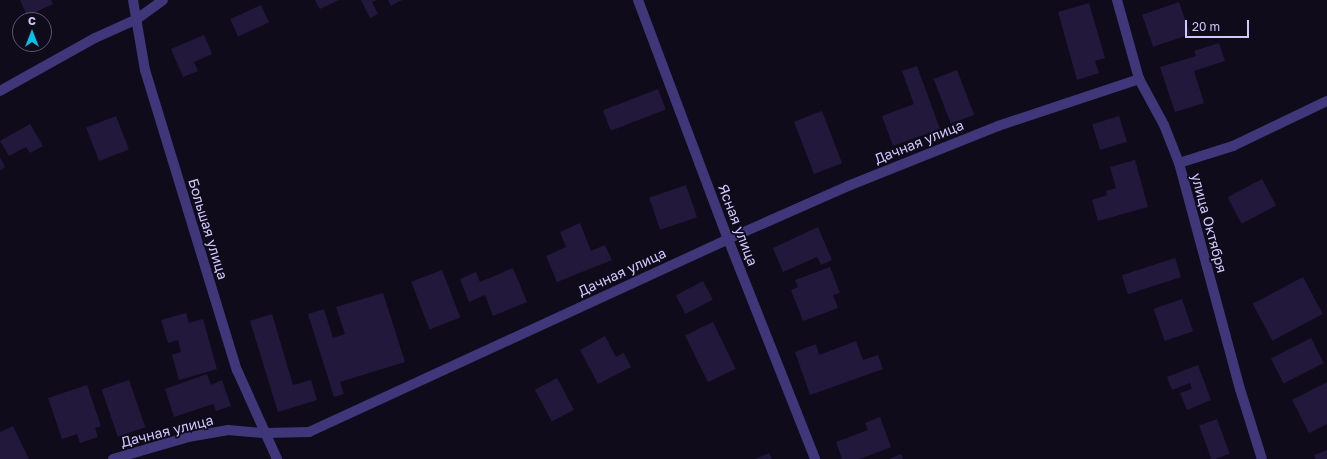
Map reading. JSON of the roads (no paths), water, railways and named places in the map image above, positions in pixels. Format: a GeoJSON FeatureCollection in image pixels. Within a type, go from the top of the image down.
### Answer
{"type":"FeatureCollection","features":[{"type":"Feature","properties":{"kind":"street","name":"Большая улица"},"geometry":{"type":"LineString","coordinates":[[133,0],[145,70],[237,370],[277,459]]}},
{"type":"Feature","properties":{"kind":"street"},"geometry":{"type":"LineString","coordinates":[[0,91],[95,38],[137,19],[163,0]]}},
{"type":"Feature","properties":{"kind":"street","name":"Ясная улица"},"geometry":{"type":"LineString","coordinates":[[638,0],[728,239],[815,459]]}},
{"type":"Feature","properties":{"kind":"street","name":"улица Октября"},"geometry":{"type":"LineString","coordinates":[[1117,0],[1139,79],[1164,125],[1179,164],[1240,389],[1262,459]]}},
{"type":"Feature","properties":{"kind":"street","name":"Дачная улица"},"geometry":{"type":"LineString","coordinates":[[113,459],[188,437],[228,430],[266,433],[309,432],[728,239],[848,186],[998,126],[1139,79]]}},
{"type":"Feature","properties":{"kind":"street"},"geometry":{"type":"LineString","coordinates":[[1179,164],[1233,146],[1327,101]]}}]}
